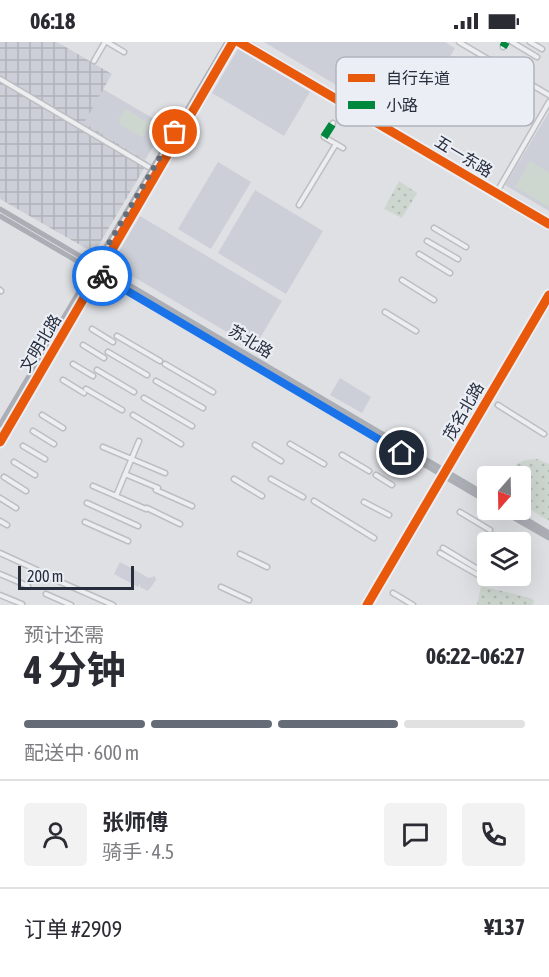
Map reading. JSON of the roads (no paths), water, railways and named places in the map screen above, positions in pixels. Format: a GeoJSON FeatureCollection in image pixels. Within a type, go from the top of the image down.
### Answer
{"type":"FeatureCollection","features":[{"type":"Feature","properties":{"kind":"street"},"geometry":{"type":"LineString","coordinates":[[94,61],[106,42],[124,52]]}},
{"type":"Feature","properties":{"kind":"street","name":"文明北路"},"geometry":{"type":"LineString","coordinates":[[0,442],[227,42]]}},
{"type":"Feature","properties":{"kind":"street","name":"文明北路"},"geometry":{"type":"LineString","coordinates":[[0,425],[233,42]]}},
{"type":"Feature","properties":{"kind":"street","name":"五一东路"},"geometry":{"type":"LineString","coordinates":[[239,42],[336,99]]}},
{"type":"Feature","properties":{"kind":"street","name":"五一东路"},"geometry":{"type":"LineString","coordinates":[[247,42],[336,94]]}},
{"type":"Feature","properties":{"kind":"street"},"geometry":{"type":"LineString","coordinates":[[459,42],[484,57]]}},
{"type":"Feature","properties":{"kind":"street"},"geometry":{"type":"LineString","coordinates":[[503,47],[506,42]]}},
{"type":"Feature","properties":{"kind":"street"},"geometry":{"type":"LineString","coordinates":[[512,42],[537,57]]}},
{"type":"Feature","properties":{"kind":"street"},"geometry":{"type":"LineString","coordinates":[[530,42],[542,49]]}},
{"type":"Feature","properties":{"kind":"street"},"geometry":{"type":"LineString","coordinates":[[0,79],[153,169]]}},
{"type":"Feature","properties":{"kind":"street"},"geometry":{"type":"LineString","coordinates":[[534,86],[549,95]]}},
{"type":"Feature","properties":{"kind":"street"},"geometry":{"type":"LineString","coordinates":[[498,190],[549,102]]}},
{"type":"Feature","properties":{"kind":"street"},"geometry":{"type":"LineString","coordinates":[[333,123],[324,137],[343,148]]}},
{"type":"Feature","properties":{"kind":"street","name":"五一东路"},"geometry":{"type":"LineString","coordinates":[[382,126],[549,224]]}},
{"type":"Feature","properties":{"kind":"street","name":"五一东路"},"geometry":{"type":"LineString","coordinates":[[389,126],[549,220]]}},
{"type":"Feature","properties":{"kind":"street"},"geometry":{"type":"LineString","coordinates":[[299,205],[336,144]]}},
{"type":"Feature","properties":{"kind":"street","name":"苏北路"},"geometry":{"type":"LineString","coordinates":[[0,209],[477,495]]}},
{"type":"Feature","properties":{"kind":"street","name":"苏北路"},"geometry":{"type":"LineString","coordinates":[[0,216],[97,269]]}},
{"type":"Feature","properties":{"kind":"street"},"geometry":{"type":"LineString","coordinates":[[434,228],[466,247]]}},
{"type":"Feature","properties":{"kind":"street"},"geometry":{"type":"LineString","coordinates":[[427,241],[458,260]]}},
{"type":"Feature","properties":{"kind":"street"},"geometry":{"type":"LineString","coordinates":[[419,254],[450,273]]}},
{"type":"Feature","properties":{"kind":"street"},"geometry":{"type":"LineString","coordinates":[[402,280],[434,300]]}},
{"type":"Feature","properties":{"kind":"street","name":"茂名北路"},"geometry":{"type":"LineString","coordinates":[[367,605],[549,295]]}},
{"type":"Feature","properties":{"kind":"street"},"geometry":{"type":"LineString","coordinates":[[385,312],[416,331]]}},
{"type":"Feature","properties":{"kind":"street"},"geometry":{"type":"LineString","coordinates":[[92,329],[114,342]]}},
{"type":"Feature","properties":{"kind":"street"},"geometry":{"type":"LineString","coordinates":[[117,336],[160,361]]}},
{"type":"Feature","properties":{"kind":"street"},"geometry":{"type":"LineString","coordinates":[[83,345],[104,358]]}},
{"type":"Feature","properties":{"kind":"street"},"geometry":{"type":"LineString","coordinates":[[108,352],[147,375]]}},
{"type":"Feature","properties":{"kind":"street"},"geometry":{"type":"LineString","coordinates":[[73,364],[93,376]]}},
{"type":"Feature","properties":{"kind":"street"},"geometry":{"type":"LineString","coordinates":[[165,364],[213,392]]}},
{"type":"Feature","properties":{"kind":"street"},"geometry":{"type":"LineString","coordinates":[[97,370],[134,392]]}},
{"type":"Feature","properties":{"kind":"street"},"geometry":{"type":"LineString","coordinates":[[63,380],[122,410]]}},
{"type":"Feature","properties":{"kind":"street"},"geometry":{"type":"LineString","coordinates":[[156,381],[203,408]]}},
{"type":"Feature","properties":{"kind":"street"},"geometry":{"type":"LineString","coordinates":[[144,398],[192,426]]}},
{"type":"Feature","properties":{"kind":"street"},"geometry":{"type":"LineString","coordinates":[[498,405],[544,434]]}},
{"type":"Feature","properties":{"kind":"street"},"geometry":{"type":"LineString","coordinates":[[42,415],[63,428]]}},
{"type":"Feature","properties":{"kind":"street"},"geometry":{"type":"LineString","coordinates":[[133,415],[181,444]]}},
{"type":"Feature","properties":{"kind":"street"},"geometry":{"type":"LineString","coordinates":[[33,431],[54,444]]}},
{"type":"Feature","properties":{"kind":"street"},"geometry":{"type":"LineString","coordinates":[[116,496],[139,441]]}},
{"type":"Feature","properties":{"kind":"street"},"geometry":{"type":"LineString","coordinates":[[290,444],[324,464]]}},
{"type":"Feature","properties":{"kind":"street"},"geometry":{"type":"LineString","coordinates":[[255,445],[281,461]]}},
{"type":"Feature","properties":{"kind":"street"},"geometry":{"type":"LineString","coordinates":[[23,446],[45,459]]}},
{"type":"Feature","properties":{"kind":"street"},"geometry":{"type":"LineString","coordinates":[[103,447],[165,473]]}},
{"type":"Feature","properties":{"kind":"street"},"geometry":{"type":"LineString","coordinates":[[342,455],[369,471]]}},
{"type":"Feature","properties":{"kind":"street"},"geometry":{"type":"LineString","coordinates":[[14,462],[35,475]]}},
{"type":"Feature","properties":{"kind":"street"},"geometry":{"type":"LineString","coordinates":[[125,474],[192,506]]}},
{"type":"Feature","properties":{"kind":"street","name":"苏北路"},"geometry":{"type":"LineString","coordinates":[[444,474],[477,490]]}},
{"type":"Feature","properties":{"kind":"street"},"geometry":{"type":"LineString","coordinates":[[376,475],[392,485]]}},
{"type":"Feature","properties":{"kind":"street"},"geometry":{"type":"LineString","coordinates":[[4,477],[26,491]]}},
{"type":"Feature","properties":{"kind":"street"},"geometry":{"type":"LineString","coordinates":[[234,478],[262,496]]}},
{"type":"Feature","properties":{"kind":"street"},"geometry":{"type":"LineString","coordinates":[[271,478],[303,497]]}},
{"type":"Feature","properties":{"kind":"street"},"geometry":{"type":"LineString","coordinates":[[93,486],[180,524]]}},
{"type":"Feature","properties":{"kind":"street"},"geometry":{"type":"LineString","coordinates":[[0,498],[16,508]]}},
{"type":"Feature","properties":{"kind":"street"},"geometry":{"type":"LineString","coordinates":[[314,501],[374,538]]}},
{"type":"Feature","properties":{"kind":"street"},"geometry":{"type":"LineString","coordinates":[[364,502],[388,515]]}},
{"type":"Feature","properties":{"kind":"street"},"geometry":{"type":"LineString","coordinates":[[87,503],[138,526]]}},
{"type":"Feature","properties":{"kind":"street"},"geometry":{"type":"LineString","coordinates":[[460,512],[490,530]]}},
{"type":"Feature","properties":{"kind":"street"},"geometry":{"type":"LineString","coordinates":[[518,520],[549,538]]}},
{"type":"Feature","properties":{"kind":"street"},"geometry":{"type":"LineString","coordinates":[[528,520],[549,533]]}},
{"type":"Feature","properties":{"kind":"street"},"geometry":{"type":"LineString","coordinates":[[0,521],[7,525]]}},
{"type":"Feature","properties":{"kind":"street"},"geometry":{"type":"LineString","coordinates":[[85,522],[128,541]]}},
{"type":"Feature","properties":{"kind":"street"},"geometry":{"type":"LineString","coordinates":[[477,569],[441,550],[477,574]]}},
{"type":"Feature","properties":{"kind":"street"},"geometry":{"type":"LineString","coordinates":[[0,554],[37,570]]}},
{"type":"Feature","properties":{"kind":"street"},"geometry":{"type":"LineString","coordinates":[[240,554],[267,567]]}},
{"type":"Feature","properties":{"kind":"street"},"geometry":{"type":"LineString","coordinates":[[0,574],[28,586]]}},
{"type":"Feature","properties":{"kind":"street"},"geometry":{"type":"LineString","coordinates":[[47,576],[113,605]]}},
{"type":"Feature","properties":{"kind":"street"},"geometry":{"type":"LineString","coordinates":[[221,587],[249,600]]}},
{"type":"Feature","properties":{"kind":"street"},"geometry":{"type":"LineString","coordinates":[[393,593],[413,605]]}},
{"type":"Feature","properties":{"kind":"street"},"geometry":{"type":"LineString","coordinates":[[46,594],[71,605]]}},
{"type":"Feature","properties":{"kind":"street"},"geometry":{"type":"LineString","coordinates":[[0,595],[22,604]]}}]}
